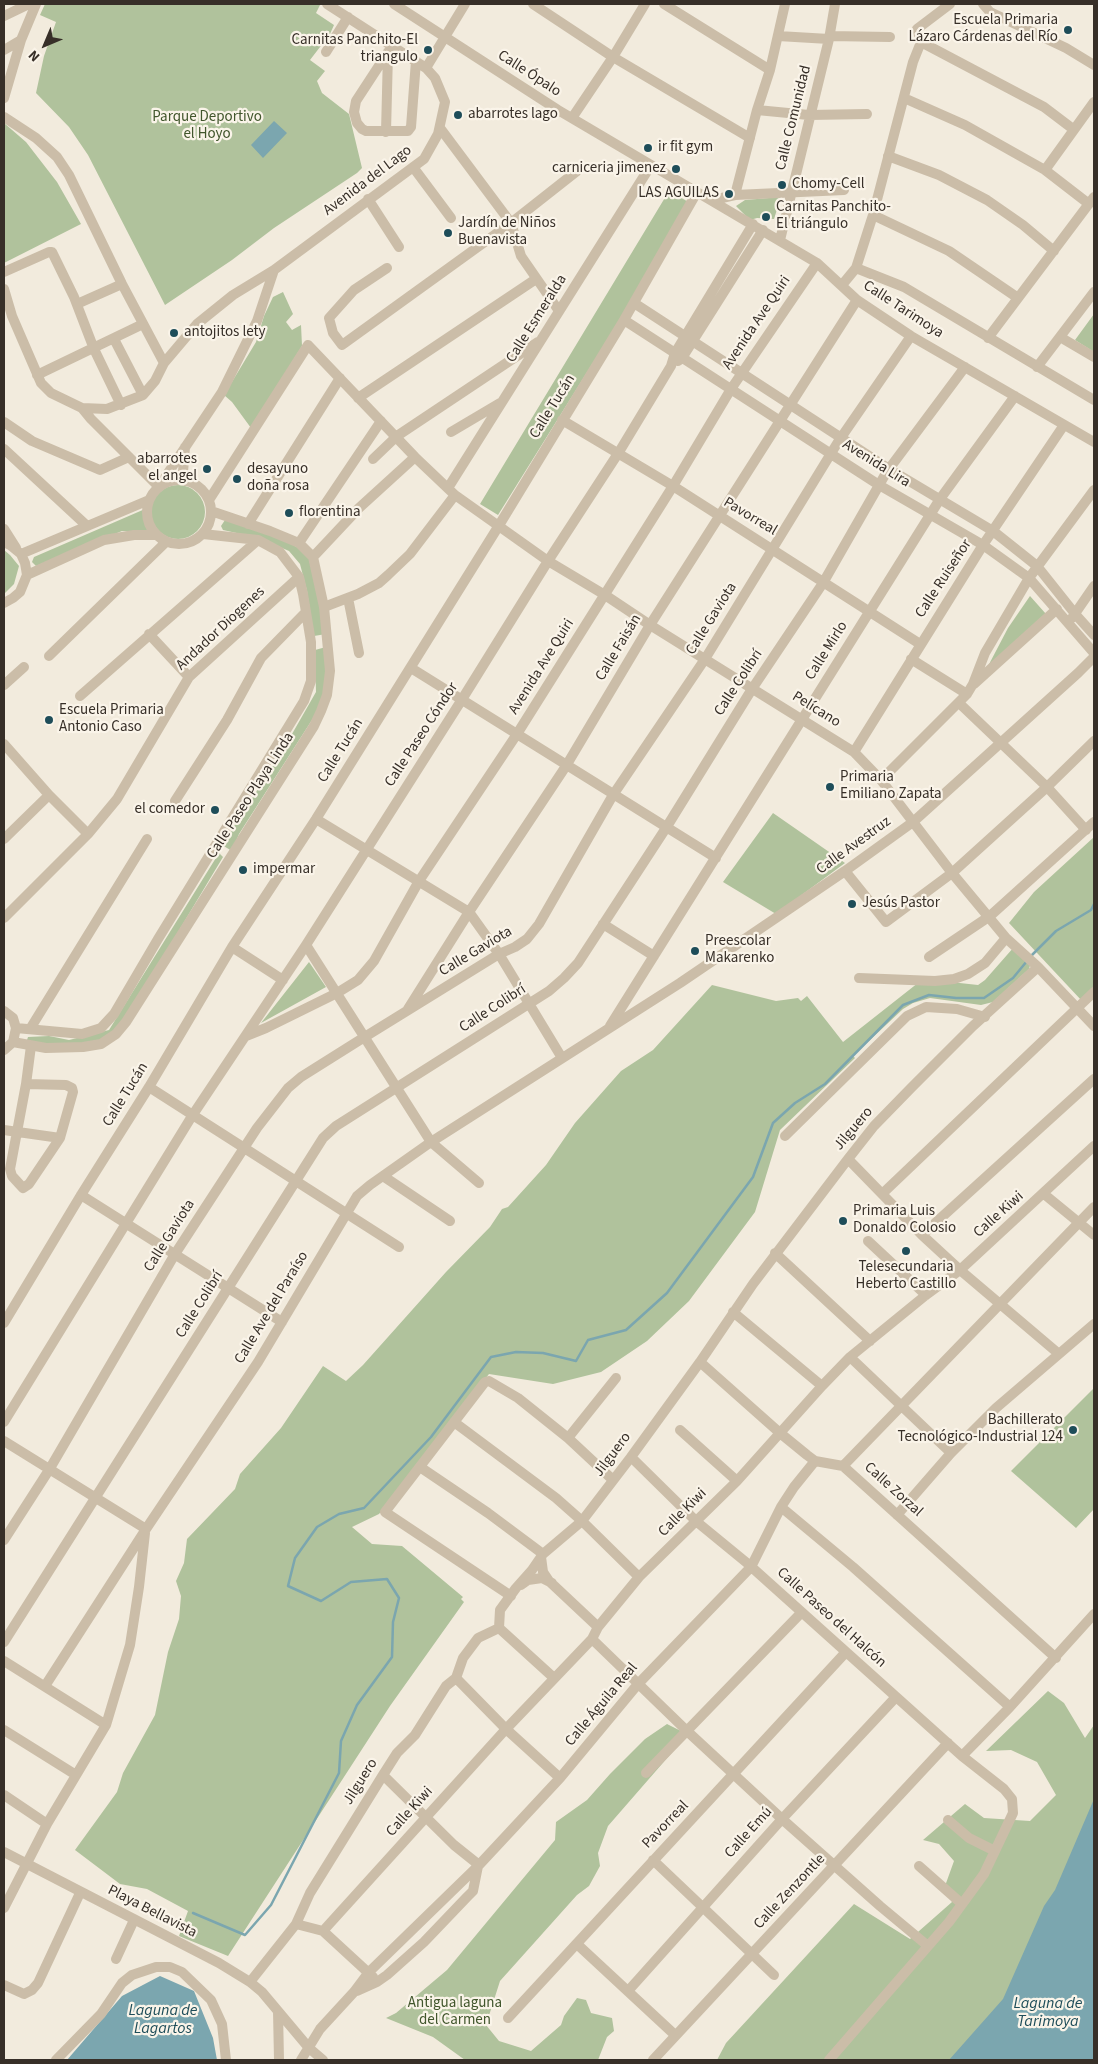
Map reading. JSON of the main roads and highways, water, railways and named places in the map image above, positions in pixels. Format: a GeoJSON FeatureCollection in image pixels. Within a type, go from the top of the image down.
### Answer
{"type":"FeatureCollection","features":[{"type":"Feature","properties":{"kind":"water"},"geometry":{"type":"Polygon","coordinates":[[[274,121],[287,133],[263,158],[251,145],[274,121]]]}},
{"type":"Feature","properties":{"kind":"water","name":"Laguna de Tarimoya"},"geometry":{"type":"Polygon","coordinates":[[[1094,1799],[1094,2060],[949,2060],[1003,1999],[1044,1906],[1055,1890],[1094,1799]]]}},
{"type":"Feature","properties":{"kind":"water","name":"Laguna de Lagartos"},"geometry":{"type":"Polygon","coordinates":[[[160,1976],[194,1991],[213,2038],[217,2060],[67,2060],[122,1996],[160,1976]]]}},
{"type":"Feature","properties":{"kind":"waterway"},"geometry":{"type":"LineString","coordinates":[[1031,956],[1056,931],[1091,910],[1094,904]]}},
{"type":"Feature","properties":{"kind":"waterway"},"geometry":{"type":"LineString","coordinates":[[193,1913],[245,1935],[271,1905],[339,1773],[341,1741],[357,1705],[392,1657],[393,1622],[399,1598],[387,1579],[351,1582],[321,1601],[288,1586],[295,1558],[317,1527],[339,1514],[364,1508],[431,1437],[491,1357],[516,1352],[543,1353],[576,1361],[588,1340],[626,1330],[667,1293],[753,1177],[773,1123],[795,1103],[825,1084],[903,1005],[929,995],[956,998],[984,998],[1013,978],[1027,961]]}},
{"type":"Feature","properties":{"kind":"place","name":"Escuela Primaria Lázaro Cárdenas del Río"},"geometry":{"type":"Point","coordinates":[1068,30]}},
{"type":"Feature","properties":{"kind":"place","name":"Carnitas Panchito-El triangulo"},"geometry":{"type":"Point","coordinates":[428,50]}},
{"type":"Feature","properties":{"kind":"place","name":"abarrotes lago"},"geometry":{"type":"Point","coordinates":[458,115]}},
{"type":"Feature","properties":{"kind":"place","name":"ir fit gym"},"geometry":{"type":"Point","coordinates":[648,148]}},
{"type":"Feature","properties":{"kind":"place","name":"carniceria jimenez"},"geometry":{"type":"Point","coordinates":[676,169]}},
{"type":"Feature","properties":{"kind":"place","name":"Chomy-Cell"},"geometry":{"type":"Point","coordinates":[782,185]}},
{"type":"Feature","properties":{"kind":"place","name":"LAS AGUILAS"},"geometry":{"type":"Point","coordinates":[729,194]}},
{"type":"Feature","properties":{"kind":"place","name":"Carnitas Panchito- El triángulo"},"geometry":{"type":"Point","coordinates":[766,217]}},
{"type":"Feature","properties":{"kind":"place","name":"Jardín de Niños Buenavista"},"geometry":{"type":"Point","coordinates":[448,233]}},
{"type":"Feature","properties":{"kind":"place","name":"antojitos lety"},"geometry":{"type":"Point","coordinates":[174,333]}},
{"type":"Feature","properties":{"kind":"place","name":"abarrotes el angel"},"geometry":{"type":"Point","coordinates":[207,469]}},
{"type":"Feature","properties":{"kind":"place","name":"desayuno doña rosa"},"geometry":{"type":"Point","coordinates":[237,479]}},
{"type":"Feature","properties":{"kind":"place","name":"florentina"},"geometry":{"type":"Point","coordinates":[289,513]}},
{"type":"Feature","properties":{"kind":"place","name":"Escuela Primaria Antonio Caso"},"geometry":{"type":"Point","coordinates":[49,720]}},
{"type":"Feature","properties":{"kind":"place","name":"Primaria Emiliano Zapata"},"geometry":{"type":"Point","coordinates":[830,787]}},
{"type":"Feature","properties":{"kind":"place","name":"el comedor"},"geometry":{"type":"Point","coordinates":[215,810]}},
{"type":"Feature","properties":{"kind":"place","name":"impermar"},"geometry":{"type":"Point","coordinates":[243,870]}},
{"type":"Feature","properties":{"kind":"place","name":"Jesús Pastor"},"geometry":{"type":"Point","coordinates":[852,904]}},
{"type":"Feature","properties":{"kind":"place","name":"Preescolar Makarenko"},"geometry":{"type":"Point","coordinates":[695,951]}},
{"type":"Feature","properties":{"kind":"place","name":"Primaria Luis Donaldo Colosio"},"geometry":{"type":"Point","coordinates":[843,1221]}},
{"type":"Feature","properties":{"kind":"place","name":"Telesecundaria Heberto Castillo"},"geometry":{"type":"Point","coordinates":[906,1251]}},
{"type":"Feature","properties":{"kind":"place","name":"Bachillerato Tecnológico-Industrial 124"},"geometry":{"type":"Point","coordinates":[1073,1430]}},
{"type":"Feature","properties":{"kind":"park label","name":"Parque Deportivo el Hoyo"},"geometry":{"type":"Point","coordinates":[207,126]}},
{"type":"Feature","properties":{"kind":"park label","name":"Antigua laguna del Carmen"},"geometry":{"type":"Point","coordinates":[455,2012]}}]}
